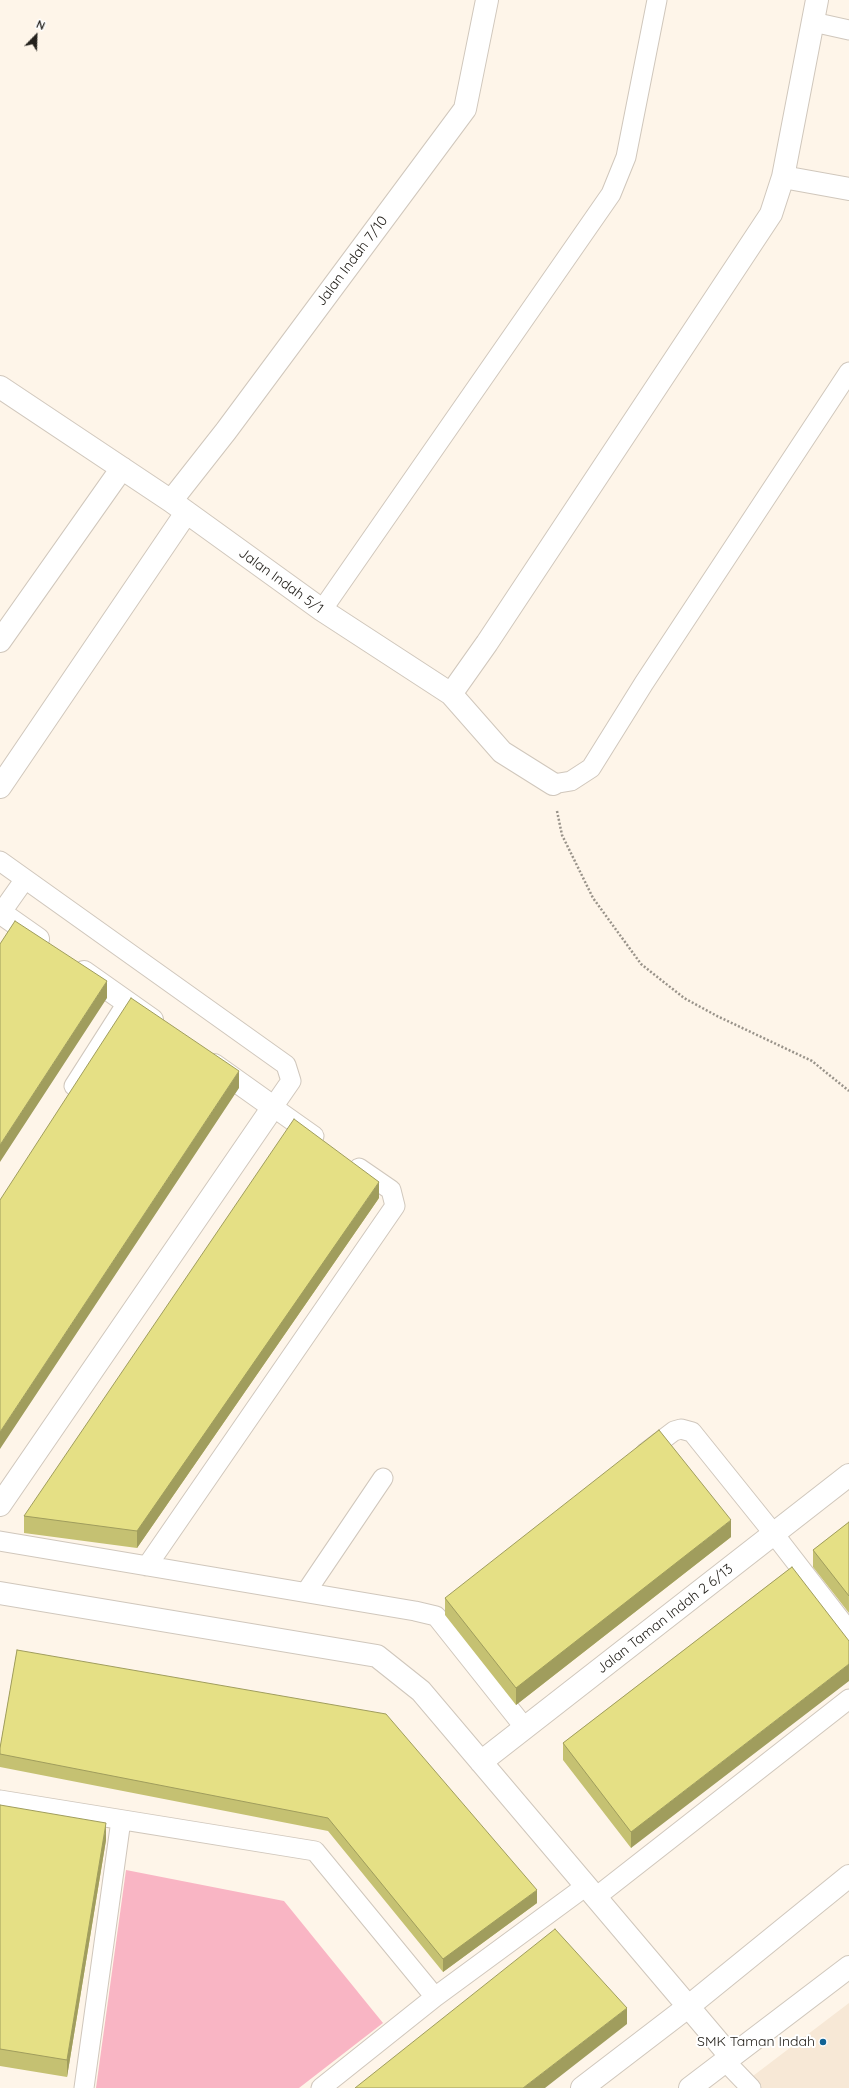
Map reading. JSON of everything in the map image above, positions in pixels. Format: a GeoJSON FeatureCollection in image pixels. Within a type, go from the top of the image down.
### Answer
{"type":"FeatureCollection","features":[{"type":"Feature","properties":{"kind":"street","name":"Jalan Indah 7/10"},"geometry":{"type":"LineString","coordinates":[[0,787],[226,431],[465,109],[487,0]]}},
{"type":"Feature","properties":{"kind":"street"},"geometry":{"type":"LineString","coordinates":[[451,694],[492,636],[771,214],[783,177],[817,0]]}},
{"type":"Feature","properties":{"kind":"street"},"geometry":{"type":"LineString","coordinates":[[783,177],[849,189]]}},
{"type":"Feature","properties":{"kind":"street","name":"Jalan Indah 5/1"},"geometry":{"type":"LineString","coordinates":[[0,387],[122,468],[322,610],[451,694],[502,752],[553,784]]}},
{"type":"Feature","properties":{"kind":"street"},"geometry":{"type":"LineString","coordinates":[[0,641],[122,468]]}},
{"type":"Feature","properties":{"kind":"street"},"geometry":{"type":"LineString","coordinates":[[0,913],[52,949]]}},
{"type":"Feature","properties":{"kind":"street"},"geometry":{"type":"LineString","coordinates":[[71,962],[165,1030]]}},
{"type":"Feature","properties":{"kind":"street"},"geometry":{"type":"LineString","coordinates":[[0,1505],[272,1107],[197,1052]]}},
{"type":"Feature","properties":{"kind":"street","name":"Jalan Taman Indah 2 6/13"},"geometry":{"type":"LineString","coordinates":[[481,1762],[849,1475]]}},
{"type":"Feature","properties":{"kind":"street"},"geometry":{"type":"LineString","coordinates":[[0,1593],[377,1656],[421,1691],[689,2006],[728,2059]]}},
{"type":"Feature","properties":{"kind":"street"},"geometry":{"type":"LineString","coordinates":[[582,2088],[689,2006],[849,1876]]}},
{"type":"Feature","properties":{"kind":"street"},"geometry":{"type":"LineString","coordinates":[[690,2088],[849,1967]]}},
{"type":"Feature","properties":{"kind":"lane"},"geometry":{"type":"LineString","coordinates":[[322,610],[611,194],[626,157],[657,0]]}},
{"type":"Feature","properties":{"kind":"lane"},"geometry":{"type":"LineString","coordinates":[[813,22],[849,30]]}},
{"type":"Feature","properties":{"kind":"lane"},"geometry":{"type":"LineString","coordinates":[[553,784],[571,781],[591,768],[648,676],[849,372]]}},
{"type":"Feature","properties":{"kind":"lane"},"geometry":{"type":"LineString","coordinates":[[0,861],[286,1065],[291,1081],[272,1107],[329,1146]]}},
{"type":"Feature","properties":{"kind":"lane"},"geometry":{"type":"LineString","coordinates":[[0,913],[25,879]]}},
{"type":"Feature","properties":{"kind":"lane"},"geometry":{"type":"LineString","coordinates":[[64,1103],[127,1003]]}},
{"type":"Feature","properties":{"kind":"lane"},"geometry":{"type":"LineString","coordinates":[[147,1566],[395,1206],[391,1190],[347,1160]]}},
{"type":"Feature","properties":{"kind":"lane"},"geometry":{"type":"LineString","coordinates":[[630,1465],[674,1431],[681,1429],[692,1432],[849,1631]]}},
{"type":"Feature","properties":{"kind":"lane"},"geometry":{"type":"LineString","coordinates":[[306,1592],[383,1478]]}},
{"type":"Feature","properties":{"kind":"lane"},"geometry":{"type":"LineString","coordinates":[[0,1541],[415,1611],[442,1611],[524,1728]]}},
{"type":"Feature","properties":{"kind":"lane"},"geometry":{"type":"LineString","coordinates":[[320,2088],[435,1996],[591,1892],[849,1699]]}},
{"type":"Feature","properties":{"kind":"lane"},"geometry":{"type":"LineString","coordinates":[[0,1800],[316,1851],[435,1996]]}},
{"type":"Feature","properties":{"kind":"lane"},"geometry":{"type":"LineString","coordinates":[[84,2088],[121,1820]]}},
{"type":"Feature","properties":{"kind":"lane"},"geometry":{"type":"LineString","coordinates":[[728,2059],[751,2088]]}},
{"type":"Feature","properties":{"kind":"path"},"geometry":{"type":"LineString","coordinates":[[553,784],[562,835],[593,898],[640,964],[684,998],[717,1016],[812,1061],[849,1091]]}},
{"type":"Feature","properties":{"kind":"shaded area"},"geometry":{"type":"Polygon","coordinates":[[[126,1870],[284,1901],[383,2023],[299,2088],[96,2088],[126,1870]]]}},
{"type":"Feature","properties":{"kind":"shaded area","name":"SMK Taman Indah"},"geometry":{"type":"Polygon","coordinates":[[[849,2003],[849,2088],[737,2088],[745,2082],[849,2003]]]}},
{"type":"Feature","properties":{"kind":"building"},"geometry":{"type":"Polygon","coordinates":[[[15,921],[107,981],[0,1145],[0,944],[15,921]]]}},
{"type":"Feature","properties":{"kind":"building"},"geometry":{"type":"Polygon","coordinates":[[[131,998],[239,1071],[0,1432],[0,1200],[131,998]]]}},
{"type":"Feature","properties":{"kind":"building"},"geometry":{"type":"Polygon","coordinates":[[[294,1119],[379,1182],[137,1531],[24,1516],[294,1119]]]}},
{"type":"Feature","properties":{"kind":"building"},"geometry":{"type":"Polygon","coordinates":[[[659,1430],[731,1520],[516,1688],[445,1598],[659,1430]]]}},
{"type":"Feature","properties":{"kind":"building"},"geometry":{"type":"Polygon","coordinates":[[[849,1522],[849,1596],[813,1550],[849,1522]]]}},
{"type":"Feature","properties":{"kind":"building"},"geometry":{"type":"Polygon","coordinates":[[[792,1567],[849,1641],[849,1664],[631,1832],[563,1743],[792,1567]]]}},
{"type":"Feature","properties":{"kind":"building"},"geometry":{"type":"Polygon","coordinates":[[[17,1650],[386,1714],[537,1890],[443,1959],[328,1818],[0,1754],[17,1650]]]}},
{"type":"Feature","properties":{"kind":"building"},"geometry":{"type":"Polygon","coordinates":[[[0,1805],[106,1823],[67,2060],[0,2049],[0,1805]]]}},
{"type":"Feature","properties":{"kind":"building"},"geometry":{"type":"Polygon","coordinates":[[[555,1929],[627,2008],[523,2088],[355,2088],[555,1929]]]}},
{"type":"Feature","properties":{"kind":"place","name":"SMK Taman Indah"},"geometry":{"type":"Point","coordinates":[823,2042]}}]}
